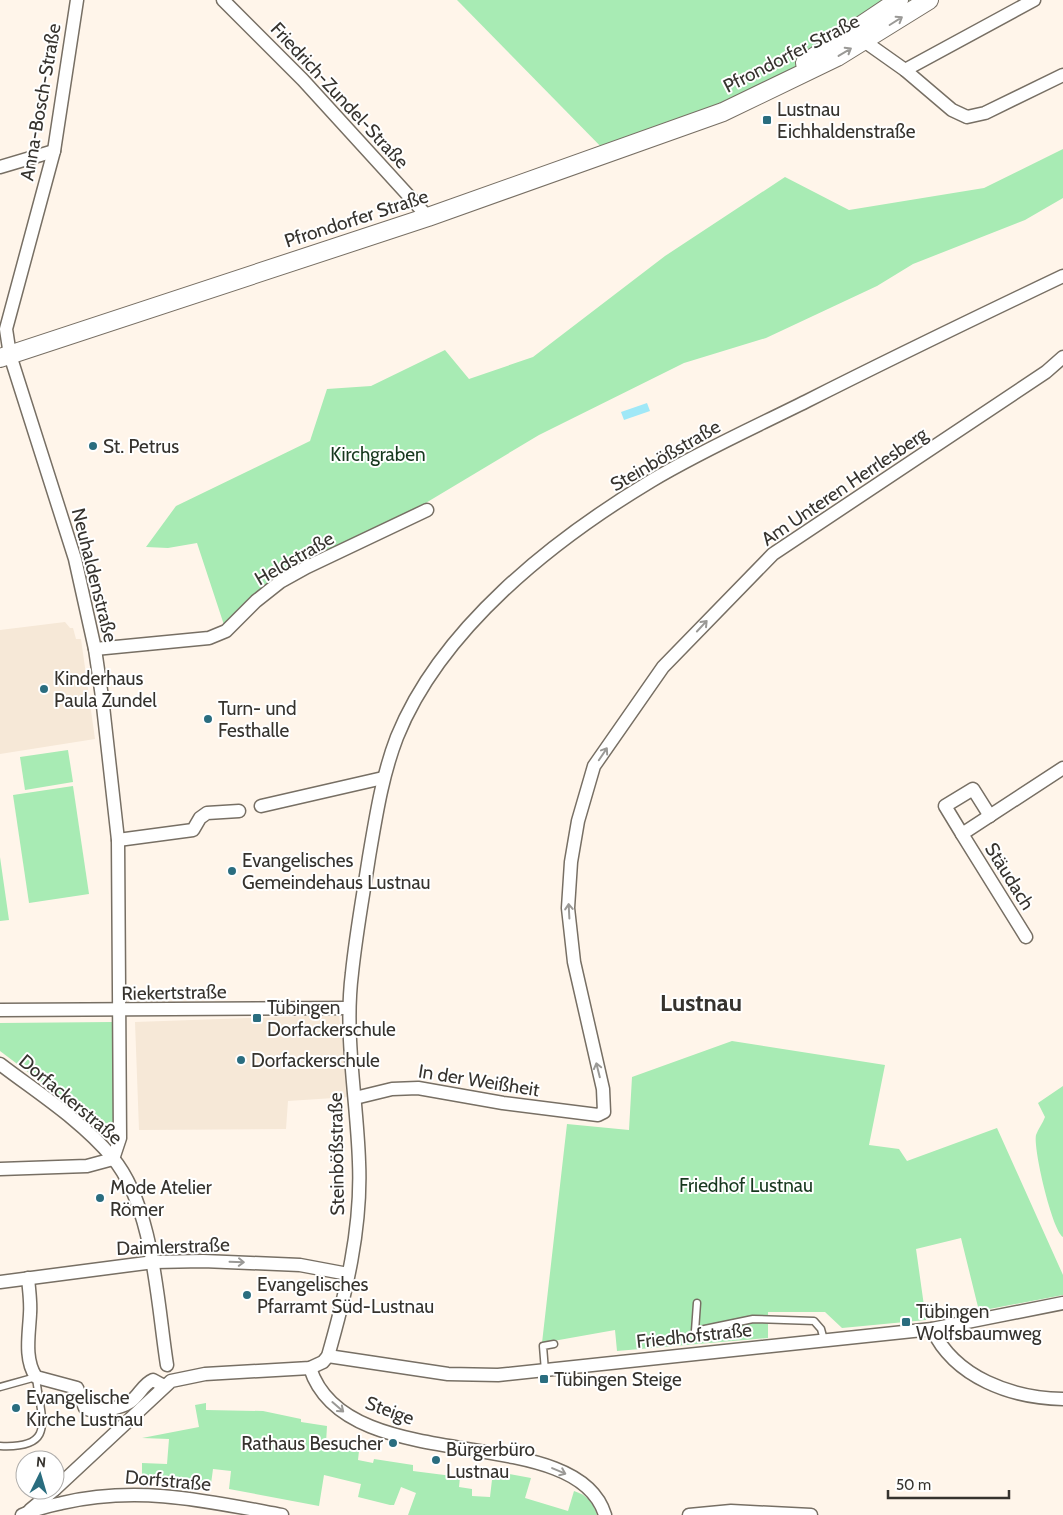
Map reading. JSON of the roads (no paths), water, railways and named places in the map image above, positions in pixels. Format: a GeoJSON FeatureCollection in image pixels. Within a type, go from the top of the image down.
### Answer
{"type":"FeatureCollection","features":[{"type":"Feature","properties":{"kind":"street","name":"Anna-Bosch-Straße"},"geometry":{"type":"LineString","coordinates":[[5,356],[7,322],[54,151],[77,0]]}},
{"type":"Feature","properties":{"kind":"street","name":"Friedrich-Zundel-Straße"},"geometry":{"type":"LineString","coordinates":[[223,0],[303,80],[428,217]]}},
{"type":"Feature","properties":{"kind":"street","name":"Pfrondorfer Straße"},"geometry":{"type":"LineString","coordinates":[[860,35],[899,0]]}},
{"type":"Feature","properties":{"kind":"street","name":"Pfrondorfer Straße"},"geometry":{"type":"LineString","coordinates":[[5,356],[428,217],[723,112],[800,76],[860,35],[929,0]]}},
{"type":"Feature","properties":{"kind":"street"},"geometry":{"type":"LineString","coordinates":[[905,70],[1034,0]]}},
{"type":"Feature","properties":{"kind":"street"},"geometry":{"type":"LineString","coordinates":[[860,35],[952,110],[967,117],[984,113],[1063,75]]}},
{"type":"Feature","properties":{"kind":"street"},"geometry":{"type":"LineString","coordinates":[[0,167],[54,151]]}},
{"type":"Feature","properties":{"kind":"street","name":"Steinbößstraße"},"geometry":{"type":"LineString","coordinates":[[328,1356],[348,1274],[355,1236],[359,1188],[348,1008],[358,921],[382,778],[398,734],[417,697],[459,636],[521,576],[563,542],[651,481],[1063,276]]}},
{"type":"Feature","properties":{"kind":"street","name":"Neuhaldenstraße"},"geometry":{"type":"LineString","coordinates":[[5,356],[65,523],[95,648],[118,840],[120,1138],[113,1159]]}},
{"type":"Feature","properties":{"kind":"street","name":"Am Unteren Herrlesberg"},"geometry":{"type":"LineString","coordinates":[[598,1115],[604,1112],[603,1089],[574,962],[568,908],[571,862],[578,821],[594,766],[663,668],[773,554],[991,410],[1046,372],[1063,357]]}},
{"type":"Feature","properties":{"kind":"street","name":"Heldstraße"},"geometry":{"type":"LineString","coordinates":[[95,648],[209,638],[226,631],[256,601],[280,582],[307,567],[427,510]]}},
{"type":"Feature","properties":{"kind":"street","name":"Stäudach"},"geometry":{"type":"LineString","coordinates":[[962,834],[1062,772]]}},
{"type":"Feature","properties":{"kind":"street"},"geometry":{"type":"LineString","coordinates":[[261,806],[382,778]]}},
{"type":"Feature","properties":{"kind":"street","name":"Stäudach"},"geometry":{"type":"LineString","coordinates":[[990,816],[973,789],[945,806],[1026,937]]}},
{"type":"Feature","properties":{"kind":"street"},"geometry":{"type":"LineString","coordinates":[[118,840],[193,830],[200,818],[206,813],[239,811]]}},
{"type":"Feature","properties":{"kind":"street","name":"Riekertstraße"},"geometry":{"type":"LineString","coordinates":[[0,1010],[119,1011],[348,1008]]}},
{"type":"Feature","properties":{"kind":"street","name":"Dorfackerstraße"},"geometry":{"type":"LineString","coordinates":[[0,1064],[74,1121],[113,1159],[132,1192],[154,1262],[167,1365]]}},
{"type":"Feature","properties":{"kind":"street","name":"In der Weißheit"},"geometry":{"type":"LineString","coordinates":[[355,1098],[392,1089],[418,1088],[503,1103],[598,1115]]}},
{"type":"Feature","properties":{"kind":"street"},"geometry":{"type":"LineString","coordinates":[[0,1169],[87,1166],[113,1159]]}},
{"type":"Feature","properties":{"kind":"street","name":"Daimlerstraße"},"geometry":{"type":"LineString","coordinates":[[0,1282],[154,1262],[203,1261],[300,1266],[348,1274]]}},
{"type":"Feature","properties":{"kind":"street"},"geometry":{"type":"LineString","coordinates":[[28,1278],[30,1303],[28,1350],[31,1367],[36,1377],[77,1388],[85,1408],[91,1411],[113,1408],[130,1402],[153,1380],[164,1386]]}},
{"type":"Feature","properties":{"kind":"street","name":"Friedhofstraße"},"geometry":{"type":"LineString","coordinates":[[328,1356],[448,1374],[498,1375],[932,1329],[1063,1303]]}},
{"type":"Feature","properties":{"kind":"street"},"geometry":{"type":"LineString","coordinates":[[932,1329],[939,1344],[982,1380],[1011,1392],[1030,1397],[1063,1399]]}},
{"type":"Feature","properties":{"kind":"street"},"geometry":{"type":"LineString","coordinates":[[65,1480],[164,1386],[178,1379],[205,1374],[310,1368],[323,1362],[328,1356]]}},
{"type":"Feature","properties":{"kind":"street","name":"Steige"},"geometry":{"type":"LineString","coordinates":[[310,1368],[313,1377],[327,1397],[343,1412],[366,1424],[394,1436],[495,1453],[557,1469],[574,1478],[594,1494],[605,1515]]}},
{"type":"Feature","properties":{"kind":"street","name":"Dorfstraße"},"geometry":{"type":"LineString","coordinates":[[24,1514],[78,1499],[135,1493],[202,1500],[282,1515]]}},
{"type":"Feature","properties":{"kind":"street"},"geometry":{"type":"LineString","coordinates":[[24,1514],[42,1500]]}},
{"type":"Feature","properties":{"kind":"street"},"geometry":{"type":"LineString","coordinates":[[689,1515],[731,1511],[811,1515]]}},
{"type":"Feature","properties":{"kind":"lane"},"geometry":{"type":"LineString","coordinates":[[697,1303],[695,1331],[752,1319],[793,1319],[814,1321],[821,1329],[824,1340]]}},
{"type":"Feature","properties":{"kind":"lane"},"geometry":{"type":"LineString","coordinates":[[545,1371],[542,1346],[554,1344]]}},
{"type":"Feature","properties":{"kind":"lane"},"geometry":{"type":"LineString","coordinates":[[0,1387],[36,1377],[42,1422],[40,1437],[26,1444],[0,1446]]}},
{"type":"Feature","properties":{"kind":"water"},"geometry":{"type":"Polygon","coordinates":[[[647,403],[650,411],[624,420],[621,412],[647,403]]]}},
{"type":"Feature","properties":{"kind":"place","name":"Lustnau Eichhaldenstraße"},"geometry":{"type":"Point","coordinates":[767,120]}},
{"type":"Feature","properties":{"kind":"place","name":"St. Petrus"},"geometry":{"type":"Point","coordinates":[93,446]}},
{"type":"Feature","properties":{"kind":"place","name":"Kinderhaus Paula Zundel"},"geometry":{"type":"Point","coordinates":[44,689]}},
{"type":"Feature","properties":{"kind":"place","name":"Turn- und Festhalle"},"geometry":{"type":"Point","coordinates":[208,719]}},
{"type":"Feature","properties":{"kind":"place","name":"Evangelisches Gemeindehaus Lustnau"},"geometry":{"type":"Point","coordinates":[232,871]}},
{"type":"Feature","properties":{"kind":"place","name":"Tübingen Dorfackerschule"},"geometry":{"type":"Point","coordinates":[257,1018]}},
{"type":"Feature","properties":{"kind":"place","name":"Dorfackerschule"},"geometry":{"type":"Point","coordinates":[241,1060]}},
{"type":"Feature","properties":{"kind":"place","name":"Mode Atelier Römer"},"geometry":{"type":"Point","coordinates":[100,1198]}},
{"type":"Feature","properties":{"kind":"place","name":"Evangelisches Pfarramt Süd-Lustnau"},"geometry":{"type":"Point","coordinates":[247,1295]}},
{"type":"Feature","properties":{"kind":"place","name":"Tübingen Wolfsbaumweg"},"geometry":{"type":"Point","coordinates":[906,1322]}},
{"type":"Feature","properties":{"kind":"place","name":"Tübingen Steige"},"geometry":{"type":"Point","coordinates":[544,1379]}},
{"type":"Feature","properties":{"kind":"place","name":"Evangelische Kirche Lustnau"},"geometry":{"type":"Point","coordinates":[16,1408]}},
{"type":"Feature","properties":{"kind":"place","name":"Rathaus Besucher"},"geometry":{"type":"Point","coordinates":[393,1443]}},
{"type":"Feature","properties":{"kind":"place","name":"Bürgerbüro Lustnau"},"geometry":{"type":"Point","coordinates":[436,1460]}},
{"type":"Feature","properties":{"kind":"district","name":"Lustnau"},"geometry":{"type":"Point","coordinates":[701,1003]}},
{"type":"Feature","properties":{"kind":"park label","name":"Kirchgraben"},"geometry":{"type":"Point","coordinates":[378,454]}},
{"type":"Feature","properties":{"kind":"park label","name":"Friedhof Lustnau"},"geometry":{"type":"Point","coordinates":[746,1185]}}]}
